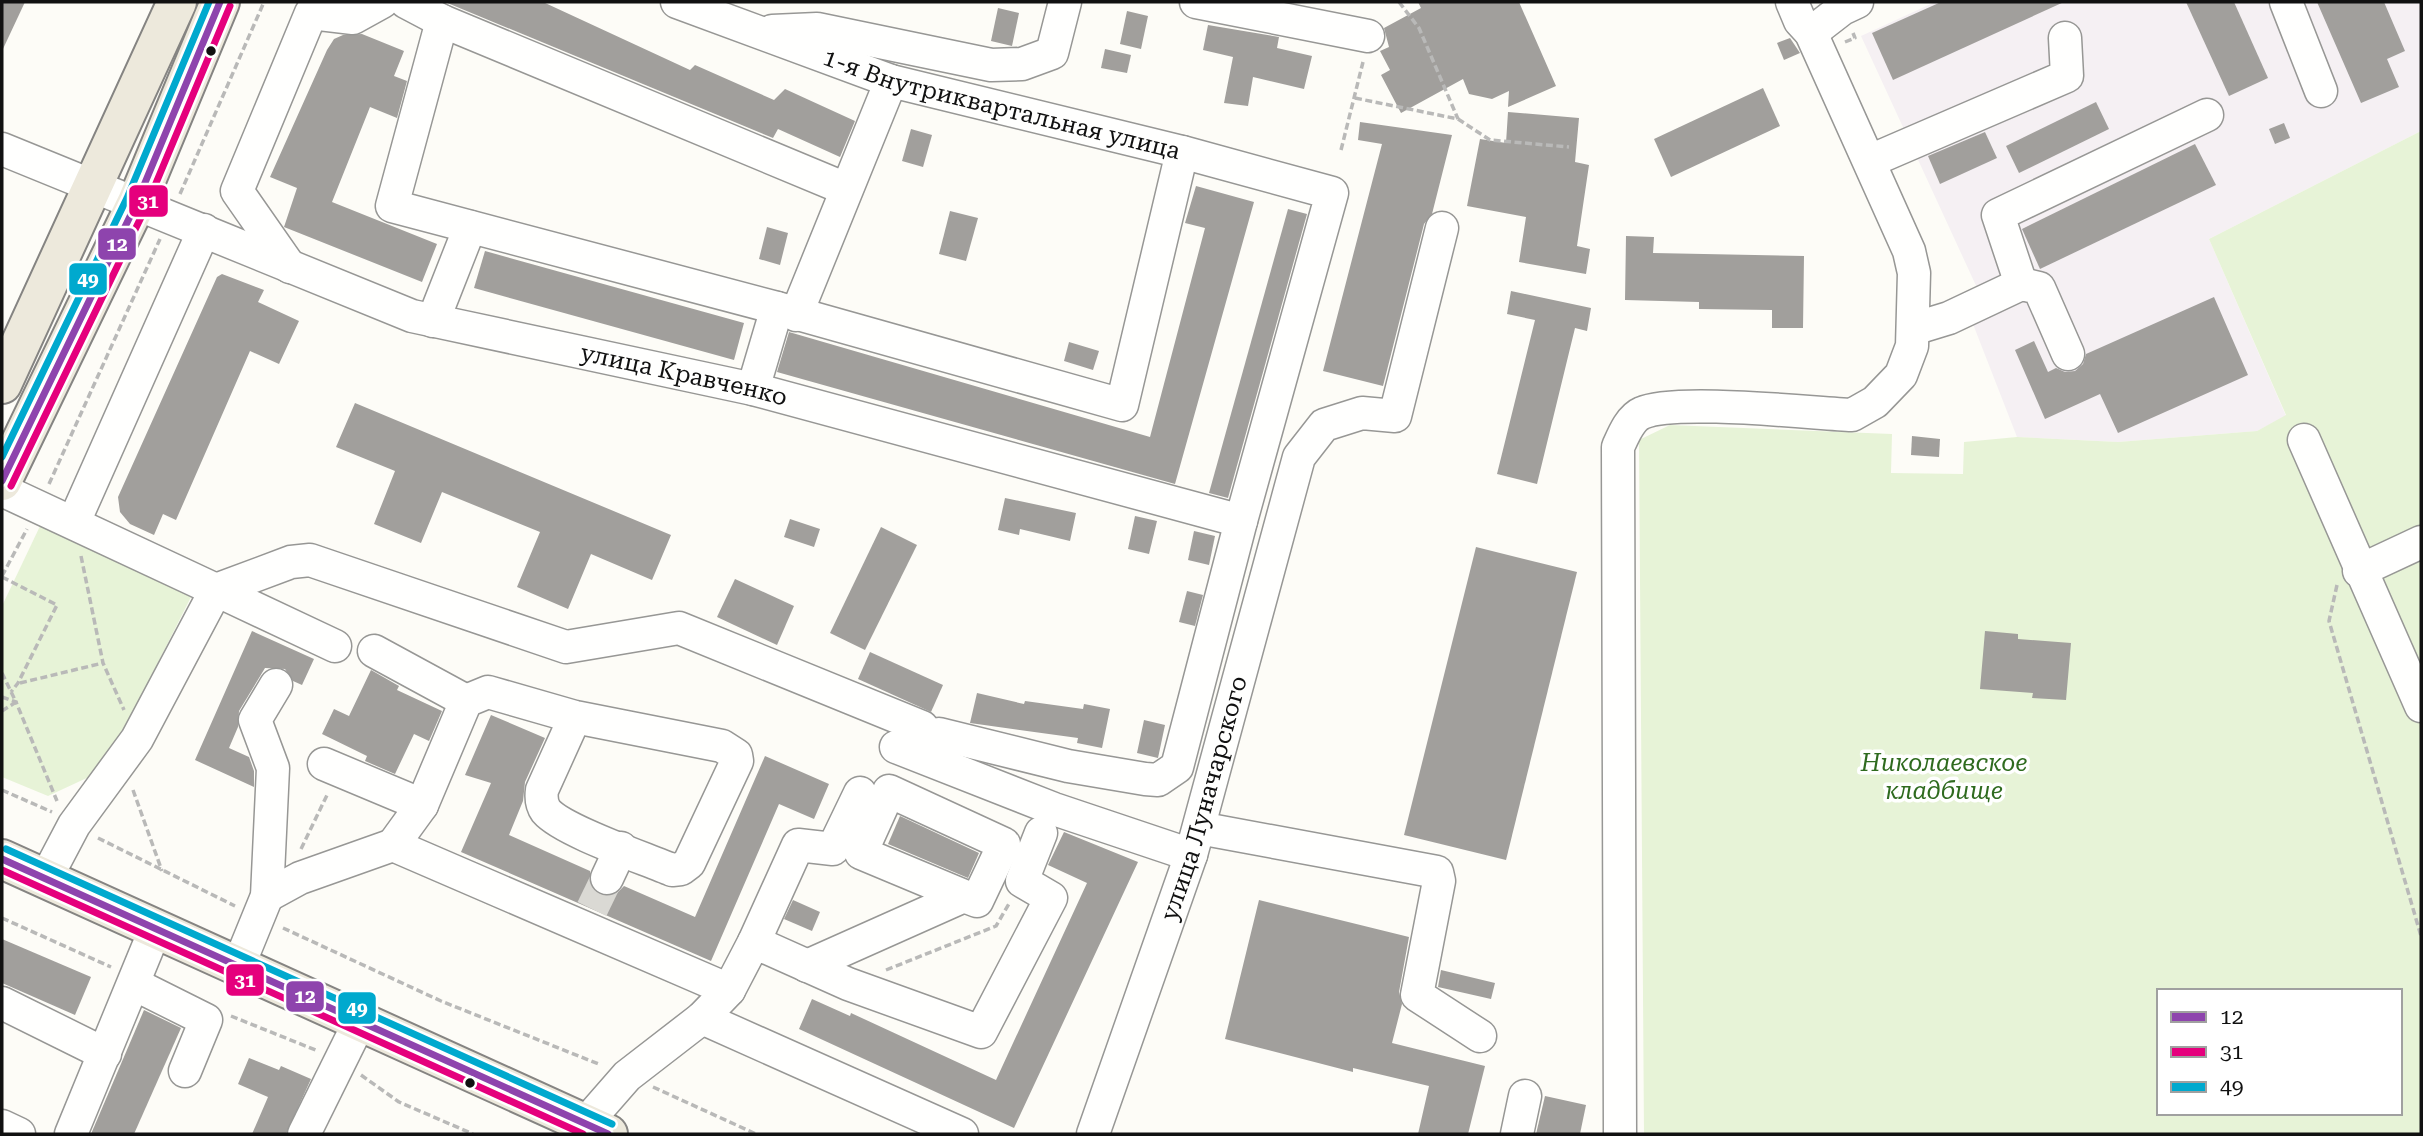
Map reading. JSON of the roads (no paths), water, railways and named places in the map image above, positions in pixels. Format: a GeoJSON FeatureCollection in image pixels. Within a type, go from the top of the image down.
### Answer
{"type":"FeatureCollection","features":[{"type":"Feature","properties":{"kind":"main road"},"geometry":{"type":"LineString","coordinates":[[2,384],[177,2]]}},
{"type":"Feature","properties":{"kind":"main road"},"geometry":{"type":"LineString","coordinates":[[2,481],[154,209],[220,2]]}},
{"type":"Feature","properties":{"kind":"main road"},"geometry":{"type":"LineString","coordinates":[[2,859],[584,1128]]}},
{"type":"Feature","properties":{"kind":"street"},"geometry":{"type":"LineString","coordinates":[[290,267],[237,191],[311,13],[353,18],[382,2]]}},
{"type":"Feature","properties":{"kind":"street"},"geometry":{"type":"LineString","coordinates":[[406,2],[442,21],[846,189]]}},
{"type":"Feature","properties":{"kind":"street","name":"1-я Внутриквартальная улица"},"geometry":{"type":"LineString","coordinates":[[677,2],[891,81],[1182,152],[1332,192]]}},
{"type":"Feature","properties":{"kind":"street"},"geometry":{"type":"LineString","coordinates":[[761,32],[817,29],[991,65],[1022,64],[1052,53],[1065,2]]}},
{"type":"Feature","properties":{"kind":"street"},"geometry":{"type":"LineString","coordinates":[[1196,2],[1368,36]]}},
{"type":"Feature","properties":{"kind":"street"},"geometry":{"type":"LineString","coordinates":[[1620,1134],[1618,447],[1627,428],[1641,413],[1674,406],[1852,415],[1875,402],[1901,375],[1912,346],[1913,273],[1909,251],[1816,43],[1800,21],[1791,2]]}},
{"type":"Feature","properties":{"kind":"street"},"geometry":{"type":"LineString","coordinates":[[2286,2],[2321,91]]}},
{"type":"Feature","properties":{"kind":"street"},"geometry":{"type":"LineString","coordinates":[[1816,43],[1850,5]]}},
{"type":"Feature","properties":{"kind":"street"},"geometry":{"type":"LineString","coordinates":[[442,21],[392,206],[1122,405],[1182,152]]}},
{"type":"Feature","properties":{"kind":"street"},"geometry":{"type":"LineString","coordinates":[[1870,161],[2067,76],[2065,38]]}},
{"type":"Feature","properties":{"kind":"street"},"geometry":{"type":"LineString","coordinates":[[753,388],[786,312],[846,189],[891,81]]}},
{"type":"Feature","properties":{"kind":"street"},"geometry":{"type":"LineString","coordinates":[[2021,284],[1998,215],[2207,115]]}},
{"type":"Feature","properties":{"kind":"street","name":"улица Кравченко"},"geometry":{"type":"LineString","coordinates":[[2,149],[154,209],[372,301],[433,321],[753,388],[1241,521]]}},
{"type":"Feature","properties":{"kind":"street","name":"улица Луначарского"},"geometry":{"type":"LineString","coordinates":[[216,590],[291,562],[310,560],[566,647],[679,628],[931,731],[1068,765],[1158,780],[1177,766],[1332,192]]}},
{"type":"Feature","properties":{"kind":"street"},"geometry":{"type":"LineString","coordinates":[[433,321],[470,227]]}},
{"type":"Feature","properties":{"kind":"street","name":"улица Луначарского"},"geometry":{"type":"LineString","coordinates":[[1093,1134],[1195,842],[1300,457],[1324,425],[1362,414],[1395,416],[1442,228]]}},
{"type":"Feature","properties":{"kind":"street"},"geometry":{"type":"LineString","coordinates":[[77,537],[204,230]]}},
{"type":"Feature","properties":{"kind":"street"},"geometry":{"type":"LineString","coordinates":[[1913,329],[1949,318],[2021,284],[2039,288],[2068,354]]}},
{"type":"Feature","properties":{"kind":"street"},"geometry":{"type":"LineString","coordinates":[[2304,440],[2359,571],[2421,706]]}},
{"type":"Feature","properties":{"kind":"street"},"geometry":{"type":"LineString","coordinates":[[2,490],[39,506],[77,537],[216,590],[335,646]]}},
{"type":"Feature","properties":{"kind":"street"},"geometry":{"type":"LineString","coordinates":[[2359,571],[2421,542]]}},
{"type":"Feature","properties":{"kind":"street"},"geometry":{"type":"LineString","coordinates":[[45,880],[62,818],[130,750],[216,590]]}},
{"type":"Feature","properties":{"kind":"street"},"geometry":{"type":"LineString","coordinates":[[373,651],[467,701]]}},
{"type":"Feature","properties":{"kind":"street"},"geometry":{"type":"LineString","coordinates":[[238,967],[263,906],[273,768],[255,720],[276,685]]}},
{"type":"Feature","properties":{"kind":"street"},"geometry":{"type":"LineString","coordinates":[[263,906],[300,878],[393,845],[422,805],[467,701],[488,692],[575,717],[722,746],[736,755],[737,761],[689,863],[681,869],[672,870],[563,823],[546,811],[541,800],[542,790],[575,717]]}},
{"type":"Feature","properties":{"kind":"street"},"geometry":{"type":"LineString","coordinates":[[896,747],[1054,809],[1195,842],[1437,872],[1439,881],[1417,995],[1480,1036]]}},
{"type":"Feature","properties":{"kind":"street"},"geometry":{"type":"LineString","coordinates":[[331,767],[422,805]]}},
{"type":"Feature","properties":{"kind":"street"},"geometry":{"type":"LineString","coordinates":[[584,1128],[627,1076],[702,1018],[729,990],[798,845],[833,849],[860,793]]}},
{"type":"Feature","properties":{"kind":"street"},"geometry":{"type":"LineString","coordinates":[[754,942],[848,985],[981,1032],[1051,898],[1022,881],[1041,833]]}},
{"type":"Feature","properties":{"kind":"street"},"geometry":{"type":"LineString","coordinates":[[393,845],[588,919],[729,990]]}},
{"type":"Feature","properties":{"kind":"street"},"geometry":{"type":"LineString","coordinates":[[607,878],[621,848]]}},
{"type":"Feature","properties":{"kind":"street"},"geometry":{"type":"LineString","coordinates":[[807,967],[964,896]]}},
{"type":"Feature","properties":{"kind":"street"},"geometry":{"type":"LineString","coordinates":[[71,1134],[155,930]]}},
{"type":"Feature","properties":{"kind":"street"},"geometry":{"type":"LineString","coordinates":[[136,981],[206,1020],[185,1071]]}},
{"type":"Feature","properties":{"kind":"street"},"geometry":{"type":"LineString","coordinates":[[2,1003],[105,1054]]}},
{"type":"Feature","properties":{"kind":"street"},"geometry":{"type":"LineString","coordinates":[[702,1018],[962,1134]]}},
{"type":"Feature","properties":{"kind":"street"},"geometry":{"type":"LineString","coordinates":[[304,1134],[359,1023]]}},
{"type":"Feature","properties":{"kind":"street"},"geometry":{"type":"LineString","coordinates":[[1517,1134],[1525,1096]]}},
{"type":"Feature","properties":{"kind":"street"},"geometry":{"type":"LineString","coordinates":[[2,1126],[19,1134]]}},
{"type":"Feature","properties":{"kind":"tunnel"},"geometry":{"type":"LineString","coordinates":[[592,909],[607,878]]}},
{"type":"Feature","properties":{"kind":"park label","name":"Николаевское кладбище"},"geometry":{"type":"Point","coordinates":[1944,777]}}]}
